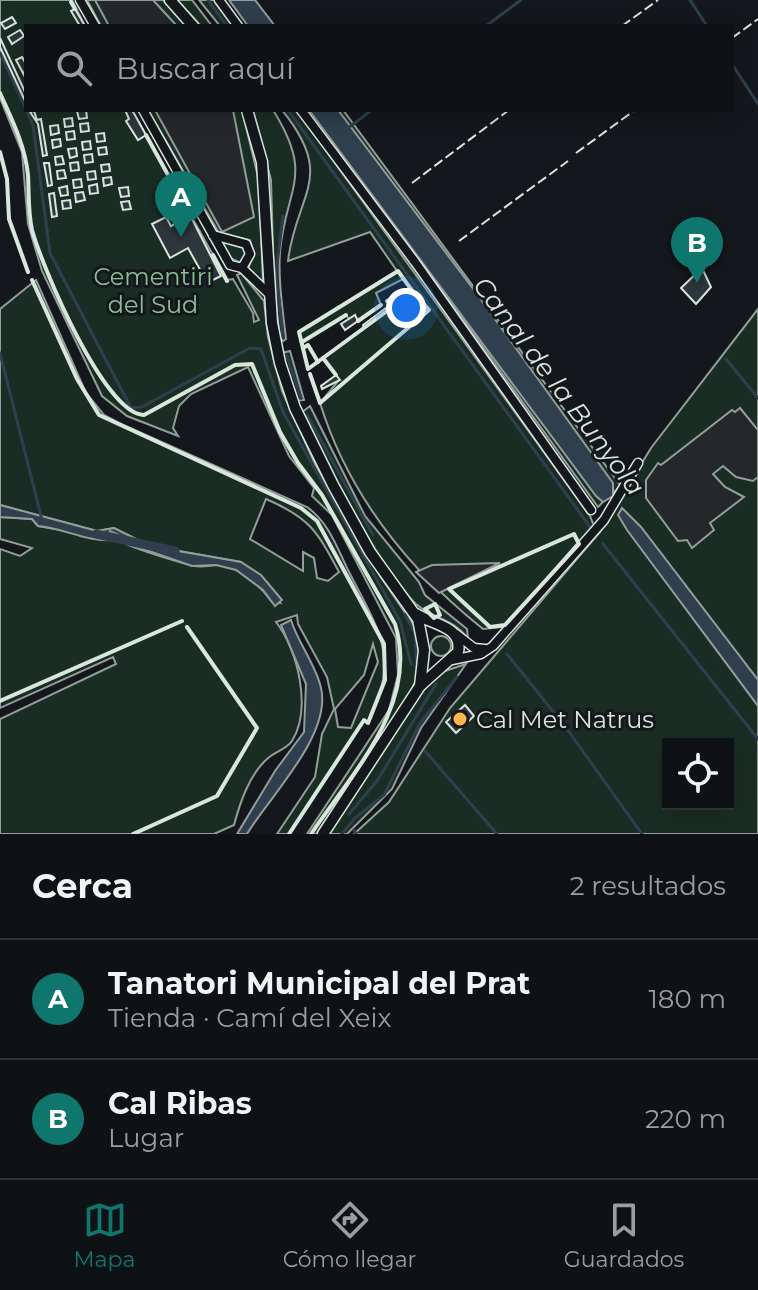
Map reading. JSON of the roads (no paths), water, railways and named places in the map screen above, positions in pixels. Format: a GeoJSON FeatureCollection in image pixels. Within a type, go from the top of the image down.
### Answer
{"type":"FeatureCollection","features":[{"type":"Feature","properties":{"kind":"street"},"geometry":{"type":"LineString","coordinates":[[80,0],[94,24]]}},
{"type":"Feature","properties":{"kind":"street"},"geometry":{"type":"LineString","coordinates":[[170,0],[191,24]]}},
{"type":"Feature","properties":{"kind":"street"},"geometry":{"type":"LineString","coordinates":[[219,0],[237,24]]}},
{"type":"Feature","properties":{"kind":"street"},"geometry":{"type":"LineString","coordinates":[[144,112],[230,265],[242,268],[270,295]]}},
{"type":"Feature","properties":{"kind":"street"},"geometry":{"type":"LineString","coordinates":[[248,112],[264,174],[270,295],[280,363],[304,429],[370,552],[416,614],[424,647],[433,662],[481,654],[493,646],[606,516],[625,490],[638,463]]}},
{"type":"Feature","properties":{"kind":"street"},"geometry":{"type":"LineString","coordinates":[[302,112],[415,262],[591,510]]}},
{"type":"Feature","properties":{"kind":"street"},"geometry":{"type":"LineString","coordinates":[[213,235],[246,244],[250,254],[242,268]]}},
{"type":"Feature","properties":{"kind":"street"},"geometry":{"type":"LineString","coordinates":[[416,614],[450,630],[474,648],[493,646]]}},
{"type":"Feature","properties":{"kind":"street"},"geometry":{"type":"LineString","coordinates":[[420,686],[424,647],[430,631],[450,630]]}},
{"type":"Feature","properties":{"kind":"street"},"geometry":{"type":"LineString","coordinates":[[323,834],[420,686],[450,661],[460,647],[450,630]]}},
{"type":"Feature","properties":{"kind":"water"},"geometry":{"type":"Polygon","coordinates":[[[229,0],[255,0],[273,24],[247,24],[229,0]]]}},
{"type":"Feature","properties":{"kind":"water"},"geometry":{"type":"Polygon","coordinates":[[[310,112],[340,112],[474,290],[613,483],[613,496],[603,502],[310,112]]]}},
{"type":"Feature","properties":{"kind":"water"},"geometry":{"type":"Polygon","coordinates":[[[0,505],[97,531],[114,528],[150,546],[241,562],[261,575],[282,600],[275,606],[263,590],[236,570],[216,565],[192,566],[117,540],[119,535],[110,531],[107,537],[112,540],[93,539],[38,526],[32,519],[0,517],[0,505]]]}},
{"type":"Feature","properties":{"kind":"water"},"geometry":{"type":"Polygon","coordinates":[[[622,508],[641,527],[758,680],[758,706],[627,530],[618,515],[622,508]]]}},
{"type":"Feature","properties":{"kind":"water"},"geometry":{"type":"Polygon","coordinates":[[[291,620],[315,671],[321,688],[322,706],[317,725],[296,765],[247,834],[237,834],[275,771],[304,732],[306,684],[281,625],[291,620]]]}},
{"type":"Feature","properties":{"kind":"waterway"},"geometry":{"type":"LineString","coordinates":[[208,0],[226,24]]}},
{"type":"Feature","properties":{"kind":"waterway"},"geometry":{"type":"LineString","coordinates":[[489,24],[521,0]]}},
{"type":"Feature","properties":{"kind":"waterway"},"geometry":{"type":"LineString","coordinates":[[690,0],[706,24]]}},
{"type":"Feature","properties":{"kind":"waterway"},"geometry":{"type":"LineString","coordinates":[[0,53],[24,105]]}},
{"type":"Feature","properties":{"kind":"waterway"},"geometry":{"type":"LineString","coordinates":[[734,67],[758,104]]}},
{"type":"Feature","properties":{"kind":"waterway"},"geometry":{"type":"LineString","coordinates":[[27,112],[33,125],[50,253],[131,408],[142,407],[250,348],[261,349],[283,412],[400,621],[411,664]]}},
{"type":"Feature","properties":{"kind":"waterway"},"geometry":{"type":"LineString","coordinates":[[289,112],[590,527]]}},
{"type":"Feature","properties":{"kind":"waterway"},"geometry":{"type":"LineString","coordinates":[[348,128],[369,112]]}},
{"type":"Feature","properties":{"kind":"waterway"},"geometry":{"type":"LineString","coordinates":[[283,216],[276,273],[283,337]]}},
{"type":"Feature","properties":{"kind":"waterway"},"geometry":{"type":"LineString","coordinates":[[0,353],[42,520]]}},
{"type":"Feature","properties":{"kind":"waterway"},"geometry":{"type":"LineString","coordinates":[[287,356],[301,398]]}},
{"type":"Feature","properties":{"kind":"waterway"},"geometry":{"type":"LineString","coordinates":[[726,359],[758,398]]}},
{"type":"Feature","properties":{"kind":"waterway"},"geometry":{"type":"LineString","coordinates":[[307,415],[373,535]]}},
{"type":"Feature","properties":{"kind":"waterway"},"geometry":{"type":"LineString","coordinates":[[96,534],[175,551]]}},
{"type":"Feature","properties":{"kind":"waterway"},"geometry":{"type":"LineString","coordinates":[[603,544],[758,739]]}},
{"type":"Feature","properties":{"kind":"waterway"},"geometry":{"type":"LineString","coordinates":[[405,614],[415,634],[417,667]]}},
{"type":"Feature","properties":{"kind":"waterway"},"geometry":{"type":"LineString","coordinates":[[507,654],[567,729],[642,834]]}},
{"type":"Feature","properties":{"kind":"waterway"},"geometry":{"type":"LineString","coordinates":[[342,834],[355,818],[384,795],[420,723],[457,677]]}},
{"type":"Feature","properties":{"kind":"waterway"},"geometry":{"type":"LineString","coordinates":[[349,814],[377,781],[436,684]]}},
{"type":"Feature","properties":{"kind":"waterway"},"geometry":{"type":"LineString","coordinates":[[425,751],[497,834]]}},
{"type":"Feature","properties":{"kind":"waterway"},"geometry":{"type":"LineString","coordinates":[[354,830],[356,834]]}},
{"type":"Feature","properties":{"kind":"place","name":"Tanatori Municipal del Prat"},"geometry":{"type":"Point","coordinates":[181,237]}},
{"type":"Feature","properties":{"kind":"place","name":"Cal Ribas"},"geometry":{"type":"Point","coordinates":[697,283]}},
{"type":"Feature","properties":{"kind":"place","name":"Cal Met Natrus"},"geometry":{"type":"Point","coordinates":[460,719]}},
{"type":"Feature","properties":{"kind":"park label","name":"Cementiri del Sud"},"geometry":{"type":"Point","coordinates":[153,290]}},
{"type":"Feature","properties":{"kind":"water label","name":"Canal de la Bunyola"},"geometry":{"type":"Point","coordinates":[559,386]}}]}
